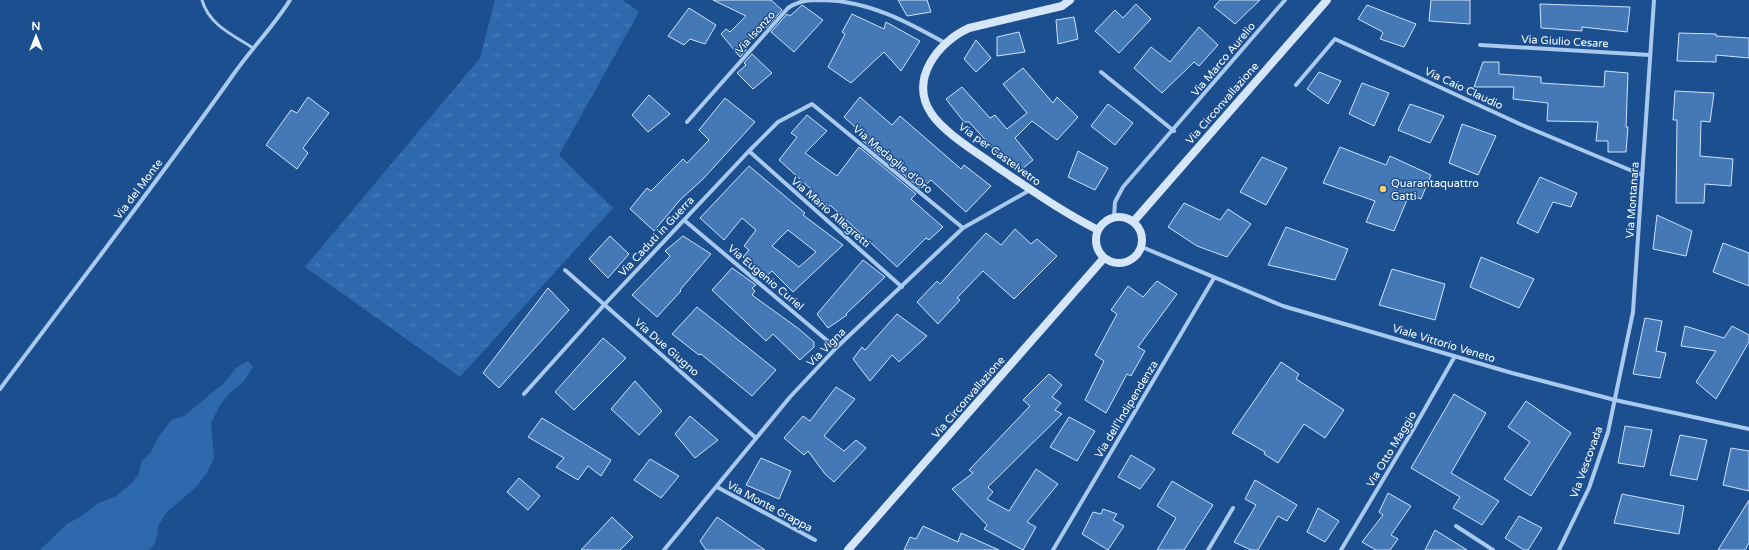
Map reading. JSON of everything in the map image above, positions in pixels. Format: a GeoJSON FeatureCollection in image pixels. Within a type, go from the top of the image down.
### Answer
{"type":"FeatureCollection","features":[{"type":"Feature","properties":{"kind":"main road","name":"Via per Castelvetro"},"geometry":{"type":"LineString","coordinates":[[1070,0],[1062,6],[969,28],[955,34],[931,58],[925,74],[924,88],[926,101],[931,114],[969,148],[1068,215],[1098,230]]}},
{"type":"Feature","properties":{"kind":"main road","name":"Via Circonvallazione"},"geometry":{"type":"LineString","coordinates":[[1134,221],[1327,0]]}},
{"type":"Feature","properties":{"kind":"main road"},"geometry":{"type":"LineString","coordinates":[[1114,217],[1124,217],[1134,221],[1143,236],[1142,247],[1136,256],[1126,262],[1115,263],[1104,258],[1096,245],[1098,230],[1104,222],[1114,217]]}},
{"type":"Feature","properties":{"kind":"main road","name":"Via Circonvallazione"},"geometry":{"type":"LineString","coordinates":[[848,550],[1104,258]]}},
{"type":"Feature","properties":{"kind":"street","name":"Via del Monte"},"geometry":{"type":"LineString","coordinates":[[0,389],[253,48],[282,13],[290,0]]}},
{"type":"Feature","properties":{"kind":"street","name":"Via Isonzo"},"geometry":{"type":"LineString","coordinates":[[687,122],[788,8],[796,2],[811,0],[854,2],[905,21],[945,43]]}},
{"type":"Feature","properties":{"kind":"street","name":"Via Marco Aurelio"},"geometry":{"type":"LineString","coordinates":[[1114,217],[1115,202],[1123,187],[1174,131],[1285,0]]}},
{"type":"Feature","properties":{"kind":"street","name":"Via Montanara"},"geometry":{"type":"LineString","coordinates":[[1615,400],[1633,312],[1654,0]]}},
{"type":"Feature","properties":{"kind":"street","name":"Via Caio Claudio"},"geometry":{"type":"LineString","coordinates":[[1296,85],[1334,39],[1522,125],[1642,175]]}},
{"type":"Feature","properties":{"kind":"street","name":"Via Giulio Cesare"},"geometry":{"type":"LineString","coordinates":[[1480,45],[1650,55]]}},
{"type":"Feature","properties":{"kind":"street"},"geometry":{"type":"LineString","coordinates":[[1101,72],[1174,131]]}},
{"type":"Feature","properties":{"kind":"street","name":"Via Caduti in Guerra"},"geometry":{"type":"LineString","coordinates":[[524,394],[604,305],[749,151],[778,122],[812,104]]}},
{"type":"Feature","properties":{"kind":"street","name":"Via Medaglie d'Oro"},"geometry":{"type":"LineString","coordinates":[[812,104],[963,228]]}},
{"type":"Feature","properties":{"kind":"street","name":"Via Mario Allegretti"},"geometry":{"type":"LineString","coordinates":[[749,151],[902,287]]}},
{"type":"Feature","properties":{"kind":"street","name":"Via Vigna"},"geometry":{"type":"LineString","coordinates":[[664,550],[790,397],[836,348],[963,228],[1031,190]]}},
{"type":"Feature","properties":{"kind":"street","name":"Via Eugenio Curiel"},"geometry":{"type":"LineString","coordinates":[[684,220],[836,348]]}},
{"type":"Feature","properties":{"kind":"street","name":"Viale Vittorio Veneto"},"geometry":{"type":"LineString","coordinates":[[1142,247],[1283,306],[1512,373],[1615,400],[1749,429]]}},
{"type":"Feature","properties":{"kind":"street","name":"Via Due Giugno"},"geometry":{"type":"LineString","coordinates":[[565,270],[756,438]]}},
{"type":"Feature","properties":{"kind":"street","name":"Via dell'Indipendenza"},"geometry":{"type":"LineString","coordinates":[[1053,550],[1214,278]]}},
{"type":"Feature","properties":{"kind":"street","name":"Via Otto Maggio"},"geometry":{"type":"LineString","coordinates":[[1341,550],[1414,428],[1454,356]]}},
{"type":"Feature","properties":{"kind":"street","name":"Via Vescovada"},"geometry":{"type":"LineString","coordinates":[[1559,550],[1589,488],[1608,432],[1615,400]]}},
{"type":"Feature","properties":{"kind":"street","name":"Via Monte Grappa"},"geometry":{"type":"LineString","coordinates":[[717,487],[815,540]]}},
{"type":"Feature","properties":{"kind":"street"},"geometry":{"type":"LineString","coordinates":[[1208,550],[1233,508]]}},
{"type":"Feature","properties":{"kind":"street"},"geometry":{"type":"LineString","coordinates":[[1456,526],[1492,550]]}},
{"type":"Feature","properties":{"kind":"lane"},"geometry":{"type":"LineString","coordinates":[[202,0],[210,16],[220,27],[253,48]]}},
{"type":"Feature","properties":{"kind":"green space"},"geometry":{"type":"Polygon","coordinates":[[[495,0],[623,0],[639,12],[559,155],[613,208],[460,377],[305,267],[480,58],[495,0]]]}},
{"type":"Feature","properties":{"kind":"green space"},"geometry":{"type":"Polygon","coordinates":[[[248,361],[253,367],[244,381],[229,394],[220,405],[211,423],[214,458],[207,473],[196,487],[167,512],[158,526],[157,537],[153,547],[148,550],[40,550],[68,523],[79,518],[98,503],[115,497],[133,482],[139,473],[141,462],[151,452],[158,438],[171,420],[184,416],[224,383],[236,368],[248,361]]]}},
{"type":"Feature","properties":{"kind":"building"},"geometry":{"type":"Polygon","coordinates":[[[713,0],[771,0],[782,10],[766,28],[763,26],[744,46],[747,49],[740,57],[721,34],[726,29],[730,32],[746,16],[713,0]]]}},
{"type":"Feature","properties":{"kind":"building"},"geometry":{"type":"Polygon","coordinates":[[[898,0],[927,0],[931,12],[907,16],[898,0]]]}},
{"type":"Feature","properties":{"kind":"building"},"geometry":{"type":"Polygon","coordinates":[[[1220,0],[1260,0],[1235,24],[1214,7],[1220,0]]]}},
{"type":"Feature","properties":{"kind":"building"},"geometry":{"type":"Polygon","coordinates":[[[1431,0],[1470,0],[1470,24],[1429,21],[1431,0]]]}},
{"type":"Feature","properties":{"kind":"building"},"geometry":{"type":"Polygon","coordinates":[[[1136,4],[1151,19],[1119,53],[1095,31],[1115,10],[1123,18],[1136,4]]]}},
{"type":"Feature","properties":{"kind":"building"},"geometry":{"type":"Polygon","coordinates":[[[1540,4],[1630,7],[1627,32],[1582,27],[1582,31],[1541,28],[1540,4]]]}},
{"type":"Feature","properties":{"kind":"building"},"geometry":{"type":"Polygon","coordinates":[[[802,5],[823,20],[794,52],[771,32],[787,14],[790,16],[802,5]]]}},
{"type":"Feature","properties":{"kind":"building"},"geometry":{"type":"Polygon","coordinates":[[[1367,5],[1416,24],[1404,47],[1380,39],[1383,33],[1381,31],[1358,19],[1367,5]]]}},
{"type":"Feature","properties":{"kind":"building"},"geometry":{"type":"Polygon","coordinates":[[[689,8],[716,25],[705,44],[690,39],[684,45],[668,36],[689,8]]]}},
{"type":"Feature","properties":{"kind":"building"},"geometry":{"type":"Polygon","coordinates":[[[852,14],[884,29],[886,22],[920,41],[901,71],[884,52],[851,83],[828,67],[845,34],[842,32],[852,14]]]}},
{"type":"Feature","properties":{"kind":"building"},"geometry":{"type":"Polygon","coordinates":[[[1074,17],[1078,39],[1058,44],[1056,20],[1074,17]]]}},
{"type":"Feature","properties":{"kind":"building"},"geometry":{"type":"Polygon","coordinates":[[[1199,27],[1218,45],[1199,66],[1194,62],[1162,93],[1134,68],[1151,47],[1170,62],[1199,27]]]}},
{"type":"Feature","properties":{"kind":"building"},"geometry":{"type":"Polygon","coordinates":[[[1019,32],[1025,52],[997,56],[997,37],[1019,32]]]}},
{"type":"Feature","properties":{"kind":"building"},"geometry":{"type":"Polygon","coordinates":[[[1679,33],[1716,34],[1716,36],[1749,38],[1749,58],[1716,55],[1716,62],[1677,61],[1679,33]]]}},
{"type":"Feature","properties":{"kind":"building"},"geometry":{"type":"Polygon","coordinates":[[[976,40],[991,58],[976,72],[964,59],[976,40]]]}},
{"type":"Feature","properties":{"kind":"building"},"geometry":{"type":"Polygon","coordinates":[[[752,54],[772,73],[753,89],[737,73],[746,65],[744,63],[752,54]]]}},
{"type":"Feature","properties":{"kind":"building"},"geometry":{"type":"Polygon","coordinates":[[[1483,62],[1499,62],[1499,74],[1541,77],[1541,83],[1604,87],[1605,71],[1628,73],[1626,127],[1628,127],[1626,152],[1608,152],[1608,141],[1596,141],[1598,122],[1547,121],[1548,103],[1513,99],[1514,87],[1474,87],[1483,62]]]}},
{"type":"Feature","properties":{"kind":"building"},"geometry":{"type":"Polygon","coordinates":[[[1023,68],[1053,103],[1057,97],[1078,117],[1057,140],[1032,121],[1015,138],[1033,160],[1022,169],[1000,156],[969,122],[964,122],[946,99],[962,87],[990,118],[995,115],[1007,129],[1027,113],[1003,84],[1023,68]]]}},
{"type":"Feature","properties":{"kind":"building"},"geometry":{"type":"Polygon","coordinates":[[[1319,72],[1341,81],[1328,104],[1307,89],[1319,72]]]}},
{"type":"Feature","properties":{"kind":"building"},"geometry":{"type":"Polygon","coordinates":[[[1362,83],[1389,93],[1374,126],[1349,114],[1362,83]]]}},
{"type":"Feature","properties":{"kind":"building"},"geometry":{"type":"Polygon","coordinates":[[[1675,91],[1714,93],[1710,122],[1701,121],[1700,156],[1733,159],[1731,186],[1705,184],[1704,203],[1676,203],[1677,120],[1673,120],[1675,91]]]}},
{"type":"Feature","properties":{"kind":"building"},"geometry":{"type":"Polygon","coordinates":[[[649,95],[670,114],[648,132],[632,115],[649,95]]]}},
{"type":"Feature","properties":{"kind":"building"},"geometry":{"type":"Polygon","coordinates":[[[308,97],[329,113],[303,148],[308,153],[297,169],[266,145],[291,110],[297,113],[308,97]]]}},
{"type":"Feature","properties":{"kind":"building"},"geometry":{"type":"Polygon","coordinates":[[[860,97],[892,125],[900,116],[961,169],[964,165],[991,186],[966,212],[931,180],[921,189],[863,141],[866,137],[844,117],[860,97]]]}},
{"type":"Feature","properties":{"kind":"building"},"geometry":{"type":"Polygon","coordinates":[[[725,98],[755,122],[703,179],[680,200],[654,231],[630,209],[647,188],[651,191],[683,159],[687,163],[709,140],[699,130],[725,98]]]}},
{"type":"Feature","properties":{"kind":"building"},"geometry":{"type":"Polygon","coordinates":[[[1108,104],[1133,123],[1115,145],[1091,126],[1108,104]]]}},
{"type":"Feature","properties":{"kind":"building"},"geometry":{"type":"Polygon","coordinates":[[[1410,104],[1444,116],[1430,143],[1398,130],[1410,104]]]}},
{"type":"Feature","properties":{"kind":"building"},"geometry":{"type":"Polygon","coordinates":[[[807,115],[827,131],[805,153],[837,176],[859,147],[916,194],[911,199],[943,227],[929,240],[926,238],[897,267],[830,205],[829,207],[812,192],[813,191],[779,160],[797,137],[791,133],[807,115]]]}},
{"type":"Feature","properties":{"kind":"building"},"geometry":{"type":"Polygon","coordinates":[[[1462,124],[1496,136],[1478,175],[1449,163],[1462,124]]]}},
{"type":"Feature","properties":{"kind":"building","name":"Quarantaquattro Gatti"},"geometry":{"type":"Polygon","coordinates":[[[1340,147],[1386,165],[1390,156],[1431,175],[1421,199],[1409,195],[1394,231],[1366,222],[1375,201],[1323,183],[1340,147]]]}},
{"type":"Feature","properties":{"kind":"building"},"geometry":{"type":"Polygon","coordinates":[[[1078,151],[1108,168],[1095,190],[1068,177],[1078,151]]]}},
{"type":"Feature","properties":{"kind":"building"},"geometry":{"type":"Polygon","coordinates":[[[1262,157],[1287,168],[1266,205],[1240,192],[1262,157]]]}},
{"type":"Feature","properties":{"kind":"building"},"geometry":{"type":"Polygon","coordinates":[[[749,166],[805,213],[803,215],[843,245],[793,292],[772,271],[765,277],[743,257],[749,250],[744,246],[756,230],[742,218],[724,240],[700,218],[749,166]],[[788,230],[772,246],[799,267],[816,252],[788,230]]]}},
{"type":"Feature","properties":{"kind":"building"},"geometry":{"type":"Polygon","coordinates":[[[1540,177],[1577,193],[1571,207],[1553,202],[1538,233],[1517,223],[1540,177]]]}},
{"type":"Feature","properties":{"kind":"building"},"geometry":{"type":"Polygon","coordinates":[[[1184,203],[1220,220],[1228,209],[1251,224],[1227,257],[1197,246],[1168,227],[1184,203]]]}},
{"type":"Feature","properties":{"kind":"building"},"geometry":{"type":"Polygon","coordinates":[[[1657,215],[1692,231],[1686,256],[1653,249],[1657,215]]]}},
{"type":"Feature","properties":{"kind":"building"},"geometry":{"type":"Polygon","coordinates":[[[1286,227],[1348,249],[1335,280],[1268,265],[1286,227]]]}},
{"type":"Feature","properties":{"kind":"building"},"geometry":{"type":"Polygon","coordinates":[[[1015,229],[1031,244],[1037,239],[1057,256],[1014,299],[983,271],[957,298],[960,300],[938,324],[917,302],[937,281],[940,284],[986,233],[1001,245],[1015,229]]]}},
{"type":"Feature","properties":{"kind":"building"},"geometry":{"type":"Polygon","coordinates":[[[610,236],[629,254],[608,278],[589,259],[610,236]]]}},
{"type":"Feature","properties":{"kind":"building"},"geometry":{"type":"Polygon","coordinates":[[[683,236],[711,254],[680,290],[681,291],[657,317],[632,295],[670,256],[665,251],[683,236]]]}},
{"type":"Feature","properties":{"kind":"building"},"geometry":{"type":"Polygon","coordinates":[[[1723,243],[1749,253],[1749,286],[1713,272],[1723,243]]]}},
{"type":"Feature","properties":{"kind":"building"},"geometry":{"type":"Polygon","coordinates":[[[1481,257],[1534,279],[1519,308],[1470,287],[1481,257]]]}},
{"type":"Feature","properties":{"kind":"building"},"geometry":{"type":"Polygon","coordinates":[[[863,260],[885,277],[846,314],[847,315],[828,328],[817,314],[863,260]]]}},
{"type":"Feature","properties":{"kind":"building"},"geometry":{"type":"Polygon","coordinates":[[[732,268],[756,285],[752,288],[755,291],[752,295],[799,329],[814,342],[814,347],[800,360],[773,334],[766,341],[712,290],[732,268]]]}},
{"type":"Feature","properties":{"kind":"building"},"geometry":{"type":"Polygon","coordinates":[[[1392,269],[1445,284],[1435,320],[1379,305],[1392,269]]]}},
{"type":"Feature","properties":{"kind":"building"},"geometry":{"type":"Polygon","coordinates":[[[1157,281],[1177,294],[1138,347],[1145,351],[1131,376],[1127,374],[1106,413],[1085,400],[1104,361],[1095,355],[1117,314],[1111,310],[1128,286],[1143,297],[1157,281]]]}},
{"type":"Feature","properties":{"kind":"building"},"geometry":{"type":"Polygon","coordinates":[[[548,288],[569,310],[499,388],[483,373],[548,288]]]}},
{"type":"Feature","properties":{"kind":"building"},"geometry":{"type":"Polygon","coordinates":[[[697,307],[776,370],[752,396],[701,354],[699,355],[672,334],[697,307]]]}},
{"type":"Feature","properties":{"kind":"building"},"geometry":{"type":"Polygon","coordinates":[[[897,314],[927,336],[899,362],[892,355],[870,381],[853,359],[862,347],[865,350],[897,314]]]}},
{"type":"Feature","properties":{"kind":"building"},"geometry":{"type":"Polygon","coordinates":[[[1645,318],[1662,321],[1656,351],[1666,353],[1660,378],[1633,374],[1645,318]]]}},
{"type":"Feature","properties":{"kind":"building"},"geometry":{"type":"Polygon","coordinates":[[[1685,326],[1724,338],[1732,326],[1749,335],[1749,342],[1716,399],[1696,382],[1716,351],[1681,346],[1685,326]]]}},
{"type":"Feature","properties":{"kind":"building"},"geometry":{"type":"Polygon","coordinates":[[[603,338],[626,358],[574,410],[555,392],[603,338]]]}},
{"type":"Feature","properties":{"kind":"building"},"geometry":{"type":"Polygon","coordinates":[[[1281,362],[1299,374],[1296,379],[1344,410],[1325,438],[1304,424],[1278,463],[1264,454],[1265,452],[1232,433],[1281,362]]]}},
{"type":"Feature","properties":{"kind":"building"},"geometry":{"type":"Polygon","coordinates":[[[1049,374],[1062,385],[1052,397],[1061,403],[1055,410],[1062,414],[988,487],[993,492],[987,499],[1009,511],[1036,469],[1058,484],[1027,522],[1036,527],[1023,550],[984,529],[987,525],[952,489],[973,473],[969,470],[1030,406],[1023,400],[1049,374]]]}},
{"type":"Feature","properties":{"kind":"building"},"geometry":{"type":"Polygon","coordinates":[[[635,381],[662,411],[639,435],[611,409],[635,381]]]}},
{"type":"Feature","properties":{"kind":"building"},"geometry":{"type":"Polygon","coordinates":[[[836,387],[855,399],[824,436],[844,451],[856,440],[866,448],[834,482],[825,474],[808,451],[804,455],[784,438],[803,416],[810,421],[836,387]]]}},
{"type":"Feature","properties":{"kind":"building"},"geometry":{"type":"Polygon","coordinates":[[[1454,394],[1486,413],[1451,473],[1499,501],[1482,525],[1453,508],[1460,497],[1411,468],[1454,394]]]}},
{"type":"Feature","properties":{"kind":"building"},"geometry":{"type":"Polygon","coordinates":[[[1526,401],[1571,433],[1531,496],[1504,479],[1530,442],[1508,427],[1526,401]]]}},
{"type":"Feature","properties":{"kind":"building"},"geometry":{"type":"Polygon","coordinates":[[[690,416],[718,440],[695,458],[675,434],[690,416]]]}},
{"type":"Feature","properties":{"kind":"building"},"geometry":{"type":"Polygon","coordinates":[[[1069,417],[1095,431],[1077,461],[1050,447],[1069,417]]]}},
{"type":"Feature","properties":{"kind":"building"},"geometry":{"type":"Polygon","coordinates":[[[542,418],[611,460],[601,476],[588,466],[578,480],[556,467],[564,458],[528,437],[542,418]]]}},
{"type":"Feature","properties":{"kind":"building"},"geometry":{"type":"Polygon","coordinates":[[[1625,426],[1652,430],[1644,467],[1618,463],[1625,426]]]}},
{"type":"Feature","properties":{"kind":"building"},"geometry":{"type":"Polygon","coordinates":[[[1680,435],[1707,440],[1697,480],[1670,475],[1680,435]]]}},
{"type":"Feature","properties":{"kind":"building"},"geometry":{"type":"Polygon","coordinates":[[[1731,448],[1749,451],[1749,491],[1723,485],[1731,448]]]}},
{"type":"Feature","properties":{"kind":"building"},"geometry":{"type":"Polygon","coordinates":[[[1131,455],[1155,469],[1140,489],[1118,477],[1131,455]]]}},
{"type":"Feature","properties":{"kind":"building"},"geometry":{"type":"Polygon","coordinates":[[[761,458],[791,471],[779,499],[746,485],[761,458]]]}},
{"type":"Feature","properties":{"kind":"building"},"geometry":{"type":"Polygon","coordinates":[[[650,459],[679,476],[661,498],[634,480],[650,459]]]}},
{"type":"Feature","properties":{"kind":"building"},"geometry":{"type":"Polygon","coordinates":[[[519,478],[540,496],[528,510],[507,492],[519,478]]]}},
{"type":"Feature","properties":{"kind":"building"},"geometry":{"type":"Polygon","coordinates":[[[1255,480],[1297,505],[1287,521],[1278,516],[1258,550],[1251,550],[1234,542],[1256,505],[1245,499],[1255,480]]]}},
{"type":"Feature","properties":{"kind":"building"},"geometry":{"type":"Polygon","coordinates":[[[1172,481],[1213,505],[1184,550],[1157,550],[1176,518],[1157,506],[1172,481]]]}},
{"type":"Feature","properties":{"kind":"building"},"geometry":{"type":"Polygon","coordinates":[[[1388,493],[1411,506],[1391,535],[1398,539],[1390,550],[1376,550],[1362,542],[1383,515],[1379,512],[1388,493]]]}},
{"type":"Feature","properties":{"kind":"building"},"geometry":{"type":"Polygon","coordinates":[[[1622,494],[1684,506],[1679,534],[1614,523],[1622,494]]]}},
{"type":"Feature","properties":{"kind":"building"},"geometry":{"type":"Polygon","coordinates":[[[1749,500],[1749,543],[1745,550],[1718,550],[1749,500]]]}},
{"type":"Feature","properties":{"kind":"building"},"geometry":{"type":"Polygon","coordinates":[[[1318,508],[1339,521],[1325,542],[1307,532],[1318,508]]]}},
{"type":"Feature","properties":{"kind":"building"},"geometry":{"type":"Polygon","coordinates":[[[1103,509],[1117,514],[1113,520],[1124,526],[1108,550],[1082,534],[1093,512],[1101,514],[1103,509]]]}},
{"type":"Feature","properties":{"kind":"building"},"geometry":{"type":"Polygon","coordinates":[[[1519,516],[1542,528],[1528,550],[1524,550],[1505,538],[1519,516]]]}},
{"type":"Feature","properties":{"kind":"building"},"geometry":{"type":"Polygon","coordinates":[[[612,517],[633,537],[620,550],[581,550],[612,517]]]}},
{"type":"Feature","properties":{"kind":"building"},"geometry":{"type":"Polygon","coordinates":[[[717,517],[765,550],[706,550],[700,541],[717,517]]]}},
{"type":"Feature","properties":{"kind":"building"},"geometry":{"type":"Polygon","coordinates":[[[923,526],[958,542],[961,533],[999,550],[904,550],[910,537],[916,539],[923,526]]]}},
{"type":"Feature","properties":{"kind":"building"},"geometry":{"type":"Polygon","coordinates":[[[1435,530],[1467,550],[1425,550],[1435,530]]]}},
{"type":"Feature","properties":{"kind":"place","name":"Quarantaquattro Gatti"},"geometry":{"type":"Point","coordinates":[1383,189]}}]}
